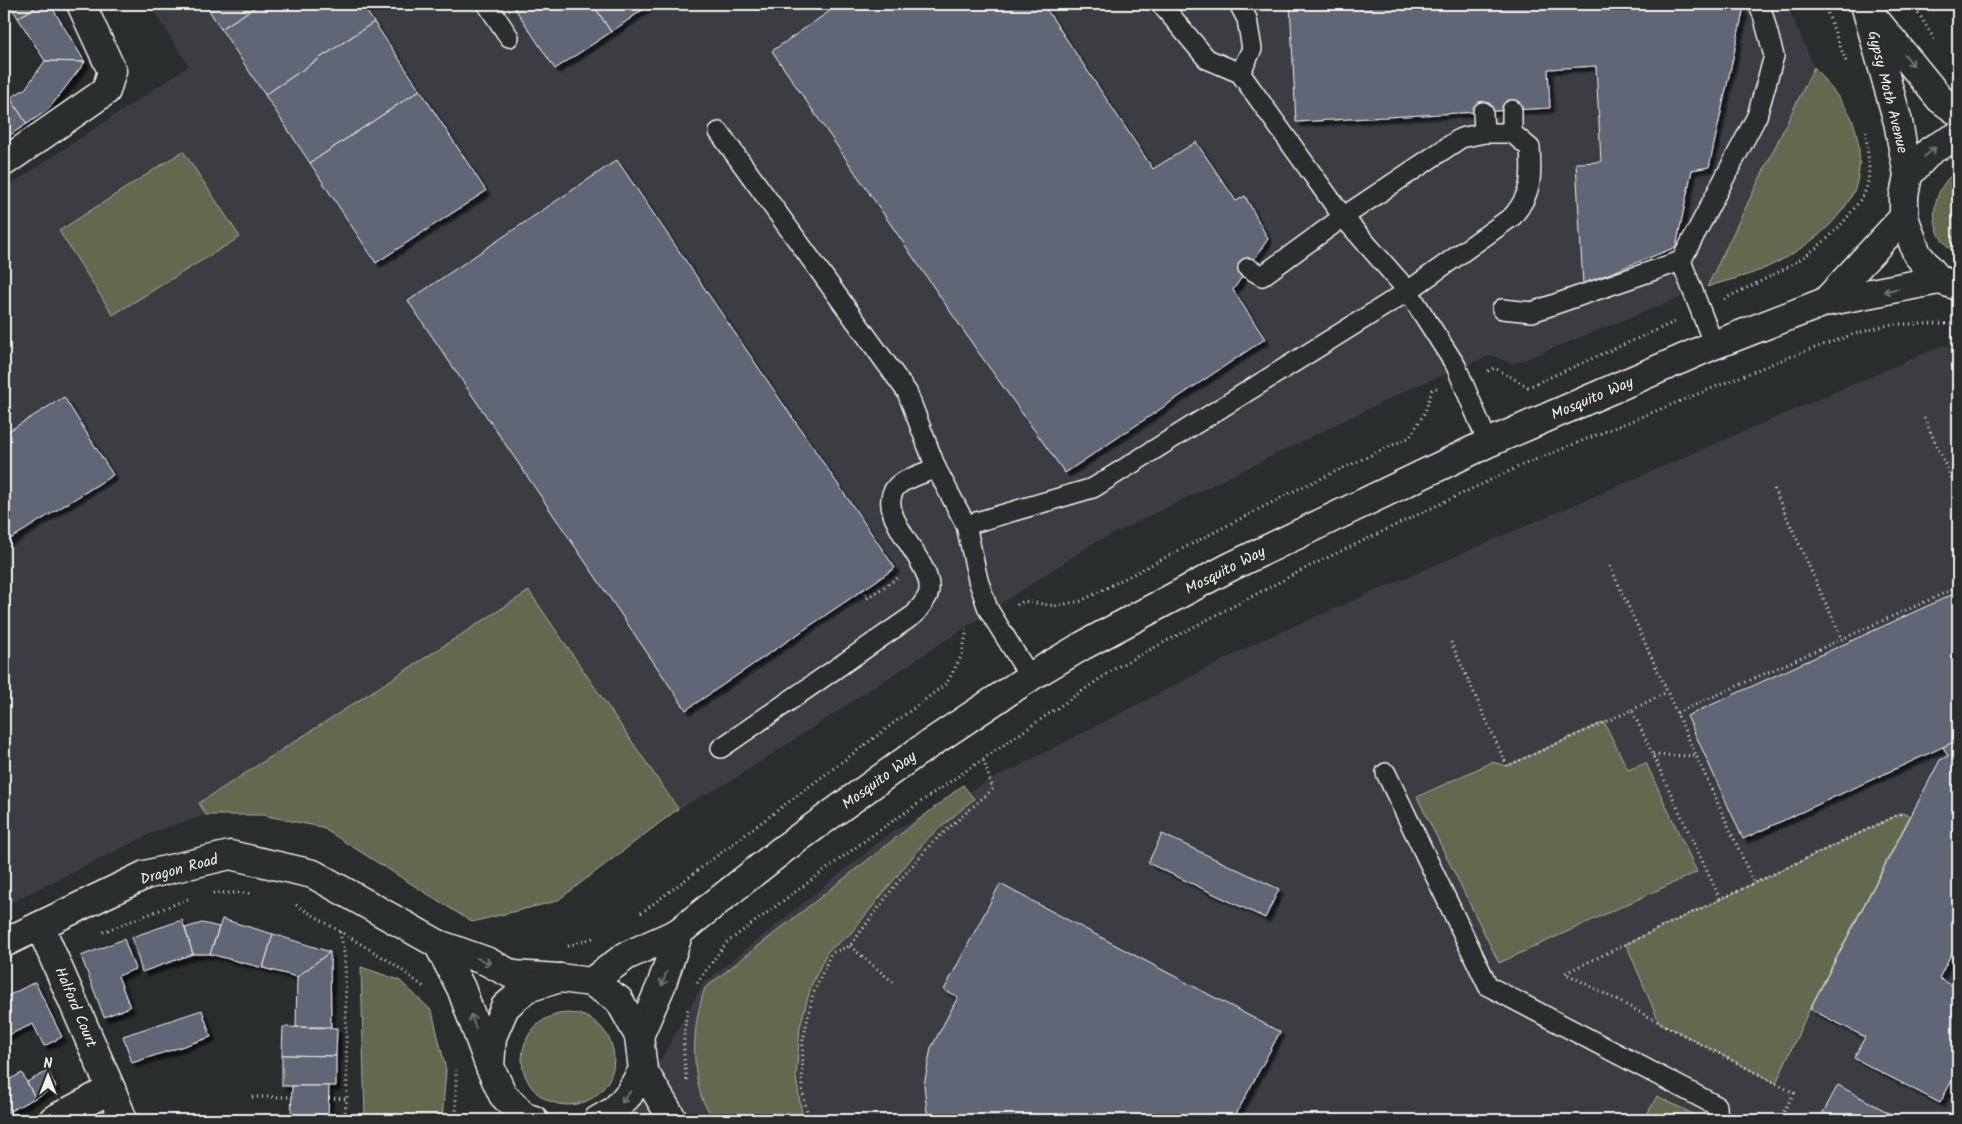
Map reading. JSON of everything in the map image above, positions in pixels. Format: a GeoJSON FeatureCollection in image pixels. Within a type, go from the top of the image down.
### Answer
{"type":"FeatureCollection","features":[{"type":"Feature","properties":{"kind":"street"},"geometry":{"type":"LineString","coordinates":[[4,162],[106,91],[112,71],[81,4]]}},
{"type":"Feature","properties":{"kind":"street","name":"Gypsy Moth Avenue"},"geometry":{"type":"LineString","coordinates":[[1866,6],[1940,99],[1958,112]]}},
{"type":"Feature","properties":{"kind":"street","name":"Gypsy Moth Avenue"},"geometry":{"type":"LineString","coordinates":[[1866,6],[1898,122],[1908,175]]}},
{"type":"Feature","properties":{"kind":"street"},"geometry":{"type":"LineString","coordinates":[[1949,283],[1917,254],[1904,217],[1904,196],[1908,175],[1931,150],[1958,136]]}},
{"type":"Feature","properties":{"kind":"street","name":"Mosquito Way"},"geometry":{"type":"LineString","coordinates":[[1825,302],[1904,217]]}},
{"type":"Feature","properties":{"kind":"street","name":"Mosquito Way"},"geometry":{"type":"LineString","coordinates":[[591,982],[626,956],[679,932],[782,850],[908,759],[1030,677],[1230,567],[1488,443],[1714,345],[1825,302],[1949,283]]}},
{"type":"Feature","properties":{"kind":"street","name":"Dragon Road"},"geometry":{"type":"LineString","coordinates":[[4,943],[146,875],[230,855],[313,874],[438,944],[486,961],[513,975],[591,982]]}},
{"type":"Feature","properties":{"kind":"street","name":"Halford Court"},"geometry":{"type":"LineString","coordinates":[[40,926],[123,1120]]}},
{"type":"Feature","properties":{"kind":"street"},"geometry":{"type":"LineString","coordinates":[[639,1036],[661,986],[679,932]]}},
{"type":"Feature","properties":{"kind":"street"},"geometry":{"type":"LineString","coordinates":[[438,944],[460,988],[490,1067],[499,1108],[534,1120]]}},
{"type":"Feature","properties":{"kind":"street"},"geometry":{"type":"LineString","coordinates":[[490,1067],[492,1037],[506,1007],[527,988],[560,978]]}},
{"type":"Feature","properties":{"kind":"street"},"geometry":{"type":"LineString","coordinates":[[591,982],[619,1000],[639,1036],[643,1070],[673,1120]]}},
{"type":"Feature","properties":{"kind":"street"},"geometry":{"type":"LineString","coordinates":[[598,1120],[614,1111],[624,1100],[643,1070]]}},
{"type":"Feature","properties":{"kind":"street"},"geometry":{"type":"LineString","coordinates":[[53,1120],[111,1089]]}},
{"type":"Feature","properties":{"kind":"lane"},"geometry":{"type":"LineString","coordinates":[[486,4],[509,38]]}},
{"type":"Feature","properties":{"kind":"lane"},"geometry":{"type":"LineString","coordinates":[[1161,4],[1207,59],[1240,73],[1343,217],[1408,291],[1456,366],[1488,443]]}},
{"type":"Feature","properties":{"kind":"lane"},"geometry":{"type":"LineString","coordinates":[[1239,4],[1247,19],[1252,49],[1240,73]]}},
{"type":"Feature","properties":{"kind":"lane"},"geometry":{"type":"LineString","coordinates":[[1502,309],[1532,312],[1681,261],[1757,116],[1774,56],[1763,15],[1758,4]]}},
{"type":"Feature","properties":{"kind":"lane"},"geometry":{"type":"LineString","coordinates":[[1512,110],[1512,133]]}},
{"type":"Feature","properties":{"kind":"lane"},"geometry":{"type":"LineString","coordinates":[[1484,112],[1484,133]]}},
{"type":"Feature","properties":{"kind":"lane"},"geometry":{"type":"LineString","coordinates":[[719,132],[907,392],[936,468],[966,525],[978,580],[988,609],[1030,677]]}},
{"type":"Feature","properties":{"kind":"lane"},"geometry":{"type":"LineString","coordinates":[[966,525],[1093,488],[1408,291],[1513,216],[1523,204],[1530,188],[1530,148],[1512,133],[1484,133],[1461,138],[1343,217],[1262,276],[1248,268]]}},
{"type":"Feature","properties":{"kind":"lane"},"geometry":{"type":"LineString","coordinates":[[1681,261],[1699,311],[1714,345]]}},
{"type":"Feature","properties":{"kind":"lane"},"geometry":{"type":"LineString","coordinates":[[721,748],[915,614],[928,594],[928,579],[893,517],[891,496],[898,485],[936,468]]}},
{"type":"Feature","properties":{"kind":"lane"},"geometry":{"type":"LineString","coordinates":[[1386,773],[1488,986],[1717,1106],[1718,1120]]}},
{"type":"Feature","properties":{"kind":"path"},"geometry":{"type":"LineString","coordinates":[[1824,4],[1847,65]]}},
{"type":"Feature","properties":{"kind":"path"},"geometry":{"type":"LineString","coordinates":[[1495,368],[1528,387],[1699,311],[1804,258],[1838,229],[1860,201],[1866,188],[1870,166],[1865,127]]}},
{"type":"Feature","properties":{"kind":"path"},"geometry":{"type":"LineString","coordinates":[[693,990],[726,943],[874,834],[1117,667],[1310,566],[1520,466],[1784,359],[1854,334],[1892,324],[1954,324],[1958,326]]}},
{"type":"Feature","properties":{"kind":"path"},"geometry":{"type":"LineString","coordinates":[[1024,601],[1055,606],[1081,601],[1296,490],[1410,437],[1425,412],[1432,390]]}},
{"type":"Feature","properties":{"kind":"path"},"geometry":{"type":"LineString","coordinates":[[1924,418],[1958,492]]}},
{"type":"Feature","properties":{"kind":"path"},"geometry":{"type":"LineString","coordinates":[[1774,489],[1842,639]]}},
{"type":"Feature","properties":{"kind":"path"},"geometry":{"type":"LineString","coordinates":[[1610,566],[1754,883]]}},
{"type":"Feature","properties":{"kind":"path"},"geometry":{"type":"LineString","coordinates":[[1677,713],[1958,586]]}},
{"type":"Feature","properties":{"kind":"path"},"geometry":{"type":"LineString","coordinates":[[639,914],[947,683],[962,655],[967,633]]}},
{"type":"Feature","properties":{"kind":"path"},"geometry":{"type":"LineString","coordinates":[[1451,642],[1507,766],[1632,710],[1667,692]]}},
{"type":"Feature","properties":{"kind":"path"},"geometry":{"type":"LineString","coordinates":[[1632,710],[1720,899]]}},
{"type":"Feature","properties":{"kind":"path"},"geometry":{"type":"LineString","coordinates":[[1653,755],[1696,756]]}},
{"type":"Feature","properties":{"kind":"path"},"geometry":{"type":"LineString","coordinates":[[809,1120],[802,1089],[803,1040],[812,994],[830,953],[850,946],[894,887],[933,842],[993,789],[983,758]]}},
{"type":"Feature","properties":{"kind":"path"},"geometry":{"type":"LineString","coordinates":[[1779,1120],[1794,1093],[1565,973],[1902,812]]}},
{"type":"Feature","properties":{"kind":"path"},"geometry":{"type":"LineString","coordinates":[[211,893],[256,893]]}},
{"type":"Feature","properties":{"kind":"path"},"geometry":{"type":"LineString","coordinates":[[52,951],[193,897]]}},
{"type":"Feature","properties":{"kind":"path"},"geometry":{"type":"LineString","coordinates":[[291,903],[300,906],[394,964],[428,991]]}},
{"type":"Feature","properties":{"kind":"path"},"geometry":{"type":"LineString","coordinates":[[339,930],[345,958],[347,1099],[344,1120]]}},
{"type":"Feature","properties":{"kind":"path"},"geometry":{"type":"LineString","coordinates":[[562,948],[600,935]]}},
{"type":"Feature","properties":{"kind":"path"},"geometry":{"type":"LineString","coordinates":[[850,946],[894,983]]}},
{"type":"Feature","properties":{"kind":"path"},"geometry":{"type":"LineString","coordinates":[[688,1003],[682,1055],[688,1089]]}},
{"type":"Feature","properties":{"kind":"path"},"geometry":{"type":"LineString","coordinates":[[252,1097],[292,1097]]}},
{"type":"Feature","properties":{"kind":"path"},"geometry":{"type":"LineString","coordinates":[[329,1098],[347,1099]]}},
{"type":"Feature","properties":{"kind":"shaded area"},"geometry":{"type":"Polygon","coordinates":[[[149,4],[1787,4],[1814,67],[1707,287],[1513,364],[1491,355],[1411,388],[1092,544],[731,781],[678,809],[529,592],[199,803],[206,815],[158,830],[4,906],[4,189],[189,66],[149,4]]]}},
{"type":"Feature","properties":{"kind":"shaded area"},"geometry":{"type":"Polygon","coordinates":[[[1944,345],[1958,352],[1958,1120],[627,1120],[703,984],[893,831],[1262,640],[1944,345]]]}},
{"type":"Feature","properties":{"kind":"green space"},"geometry":{"type":"Polygon","coordinates":[[[1814,67],[1835,93],[1852,119],[1859,148],[1859,169],[1855,189],[1843,209],[1824,231],[1800,249],[1761,270],[1707,287],[1814,67]]]}},
{"type":"Feature","properties":{"kind":"green space"},"geometry":{"type":"Polygon","coordinates":[[[183,151],[240,237],[113,315],[59,231],[183,151]]]}},
{"type":"Feature","properties":{"kind":"green space"},"geometry":{"type":"Polygon","coordinates":[[[1958,170],[1958,256],[1946,245],[1938,232],[1935,224],[1935,206],[1945,182],[1958,170]]]}},
{"type":"Feature","properties":{"kind":"green space"},"geometry":{"type":"Polygon","coordinates":[[[529,591],[678,809],[557,901],[472,922],[321,827],[262,815],[206,815],[199,803],[529,591]]]}},
{"type":"Feature","properties":{"kind":"green space"},"geometry":{"type":"Polygon","coordinates":[[[1604,722],[1628,770],[1646,763],[1697,872],[1499,963],[1417,797],[1492,762],[1507,766],[1604,722]]]}},
{"type":"Feature","properties":{"kind":"green space"},"geometry":{"type":"Polygon","coordinates":[[[963,785],[974,799],[927,839],[851,933],[827,952],[811,986],[800,1027],[796,1078],[803,1120],[715,1120],[702,1099],[696,1070],[696,1028],[705,988],[963,785]]]}},
{"type":"Feature","properties":{"kind":"green space"},"geometry":{"type":"Polygon","coordinates":[[[1902,813],[1910,816],[1810,1008],[1776,1083],[1659,1022],[1626,944],[1902,813]]]}},
{"type":"Feature","properties":{"kind":"green space"},"geometry":{"type":"Polygon","coordinates":[[[361,967],[399,980],[432,1011],[446,1070],[442,1120],[365,1120],[361,967]]]}},
{"type":"Feature","properties":{"kind":"green space"},"geometry":{"type":"Polygon","coordinates":[[[568,1013],[577,1014],[594,1021],[606,1033],[613,1050],[613,1068],[606,1085],[594,1097],[577,1104],[568,1105],[559,1104],[542,1097],[530,1085],[523,1068],[522,1059],[523,1050],[530,1033],[542,1021],[559,1014],[568,1013]]]}},
{"type":"Feature","properties":{"kind":"green space"},"geometry":{"type":"Polygon","coordinates":[[[1657,1096],[1705,1120],[1644,1120],[1657,1096]]]}},
{"type":"Feature","properties":{"kind":"building"},"geometry":{"type":"Polygon","coordinates":[[[9,4],[41,4],[18,18],[9,4]]]}},
{"type":"Feature","properties":{"kind":"building"},"geometry":{"type":"Polygon","coordinates":[[[41,4],[50,4],[85,62],[45,61],[18,18],[41,4]]]}},
{"type":"Feature","properties":{"kind":"building"},"geometry":{"type":"Polygon","coordinates":[[[205,4],[260,4],[221,29],[205,4]]]}},
{"type":"Feature","properties":{"kind":"building"},"geometry":{"type":"Polygon","coordinates":[[[260,4],[361,4],[374,22],[265,95],[221,29],[260,4]]]}},
{"type":"Feature","properties":{"kind":"building"},"geometry":{"type":"Polygon","coordinates":[[[512,4],[593,4],[611,32],[555,69],[512,4]]]}},
{"type":"Feature","properties":{"kind":"building"},"geometry":{"type":"Polygon","coordinates":[[[593,4],[651,4],[611,32],[593,4]]]}},
{"type":"Feature","properties":{"kind":"building"},"geometry":{"type":"Polygon","coordinates":[[[840,4],[1043,4],[1153,169],[1196,142],[1236,201],[1245,196],[1268,239],[1233,290],[1265,339],[1065,473],[976,349],[772,51],[840,4]]]}},
{"type":"Feature","properties":{"kind":"building"},"geometry":{"type":"Polygon","coordinates":[[[1290,4],[1739,4],[1743,12],[1709,167],[1692,170],[1676,247],[1583,284],[1576,163],[1601,162],[1596,66],[1548,69],[1550,108],[1296,122],[1290,4]]]}},
{"type":"Feature","properties":{"kind":"building"},"geometry":{"type":"Polygon","coordinates":[[[374,22],[420,90],[310,163],[265,95],[374,22]]]}},
{"type":"Feature","properties":{"kind":"building"},"geometry":{"type":"Polygon","coordinates":[[[45,61],[85,62],[48,110],[27,124],[10,98],[25,89],[45,61]]]}},
{"type":"Feature","properties":{"kind":"building"},"geometry":{"type":"Polygon","coordinates":[[[420,90],[486,191],[376,263],[310,163],[420,90]]]}},
{"type":"Feature","properties":{"kind":"building"},"geometry":{"type":"Polygon","coordinates":[[[10,98],[27,124],[4,139],[4,102],[10,98]]]}},
{"type":"Feature","properties":{"kind":"building"},"geometry":{"type":"Polygon","coordinates":[[[617,160],[895,568],[686,710],[408,301],[617,160]]]}},
{"type":"Feature","properties":{"kind":"building"},"geometry":{"type":"Polygon","coordinates":[[[64,397],[113,475],[4,543],[4,434],[64,397]]]}},
{"type":"Feature","properties":{"kind":"building"},"geometry":{"type":"Polygon","coordinates":[[[1958,592],[1958,740],[1743,839],[1687,716],[1958,592]]]}},
{"type":"Feature","properties":{"kind":"building"},"geometry":{"type":"Polygon","coordinates":[[[1958,740],[1958,941],[1939,978],[1958,989],[1958,1069],[1940,1103],[1854,1058],[1865,1037],[1810,1009],[1940,760],[1948,756],[1943,747],[1958,740]]]}},
{"type":"Feature","properties":{"kind":"building"},"geometry":{"type":"Polygon","coordinates":[[[1162,834],[1279,889],[1265,918],[1148,863],[1162,834]]]}},
{"type":"Feature","properties":{"kind":"building"},"geometry":{"type":"Polygon","coordinates":[[[1000,884],[1280,1032],[1233,1120],[928,1120],[924,1085],[931,1048],[958,997],[944,990],[1000,884]]]}},
{"type":"Feature","properties":{"kind":"building"},"geometry":{"type":"Polygon","coordinates":[[[222,919],[273,934],[263,968],[210,954],[222,919]]]}},
{"type":"Feature","properties":{"kind":"building"},"geometry":{"type":"Polygon","coordinates":[[[182,920],[193,954],[142,972],[132,937],[182,920]]]}},
{"type":"Feature","properties":{"kind":"building"},"geometry":{"type":"Polygon","coordinates":[[[202,923],[219,927],[210,954],[193,954],[185,928],[202,923]]]}},
{"type":"Feature","properties":{"kind":"building"},"geometry":{"type":"Polygon","coordinates":[[[273,934],[330,952],[297,977],[263,968],[273,934]]]}},
{"type":"Feature","properties":{"kind":"building"},"geometry":{"type":"Polygon","coordinates":[[[124,939],[135,969],[118,976],[130,1007],[104,1017],[81,956],[124,939]]]}},
{"type":"Feature","properties":{"kind":"building"},"geometry":{"type":"Polygon","coordinates":[[[330,952],[331,1027],[296,1027],[297,977],[330,952]]]}},
{"type":"Feature","properties":{"kind":"building"},"geometry":{"type":"Polygon","coordinates":[[[35,982],[62,1037],[44,1046],[33,1024],[4,1037],[4,998],[35,982]]]}},
{"type":"Feature","properties":{"kind":"building"},"geometry":{"type":"Polygon","coordinates":[[[202,1010],[211,1037],[132,1063],[123,1036],[202,1010]]]}},
{"type":"Feature","properties":{"kind":"building"},"geometry":{"type":"Polygon","coordinates":[[[283,1027],[337,1028],[336,1056],[282,1055],[283,1027]]]}},
{"type":"Feature","properties":{"kind":"building"},"geometry":{"type":"Polygon","coordinates":[[[282,1055],[336,1056],[336,1086],[282,1086],[282,1055]]]}},
{"type":"Feature","properties":{"kind":"building"},"geometry":{"type":"Polygon","coordinates":[[[48,1071],[56,1087],[35,1098],[27,1082],[48,1071]]]}},
{"type":"Feature","properties":{"kind":"building"},"geometry":{"type":"Polygon","coordinates":[[[22,1073],[35,1098],[4,1114],[4,1082],[22,1073]]]}},
{"type":"Feature","properties":{"kind":"building"},"geometry":{"type":"Polygon","coordinates":[[[1838,1085],[1902,1120],[1819,1120],[1838,1085]]]}},
{"type":"Feature","properties":{"kind":"building"},"geometry":{"type":"Polygon","coordinates":[[[292,1086],[329,1086],[328,1120],[291,1120],[292,1086]]]}}]}
